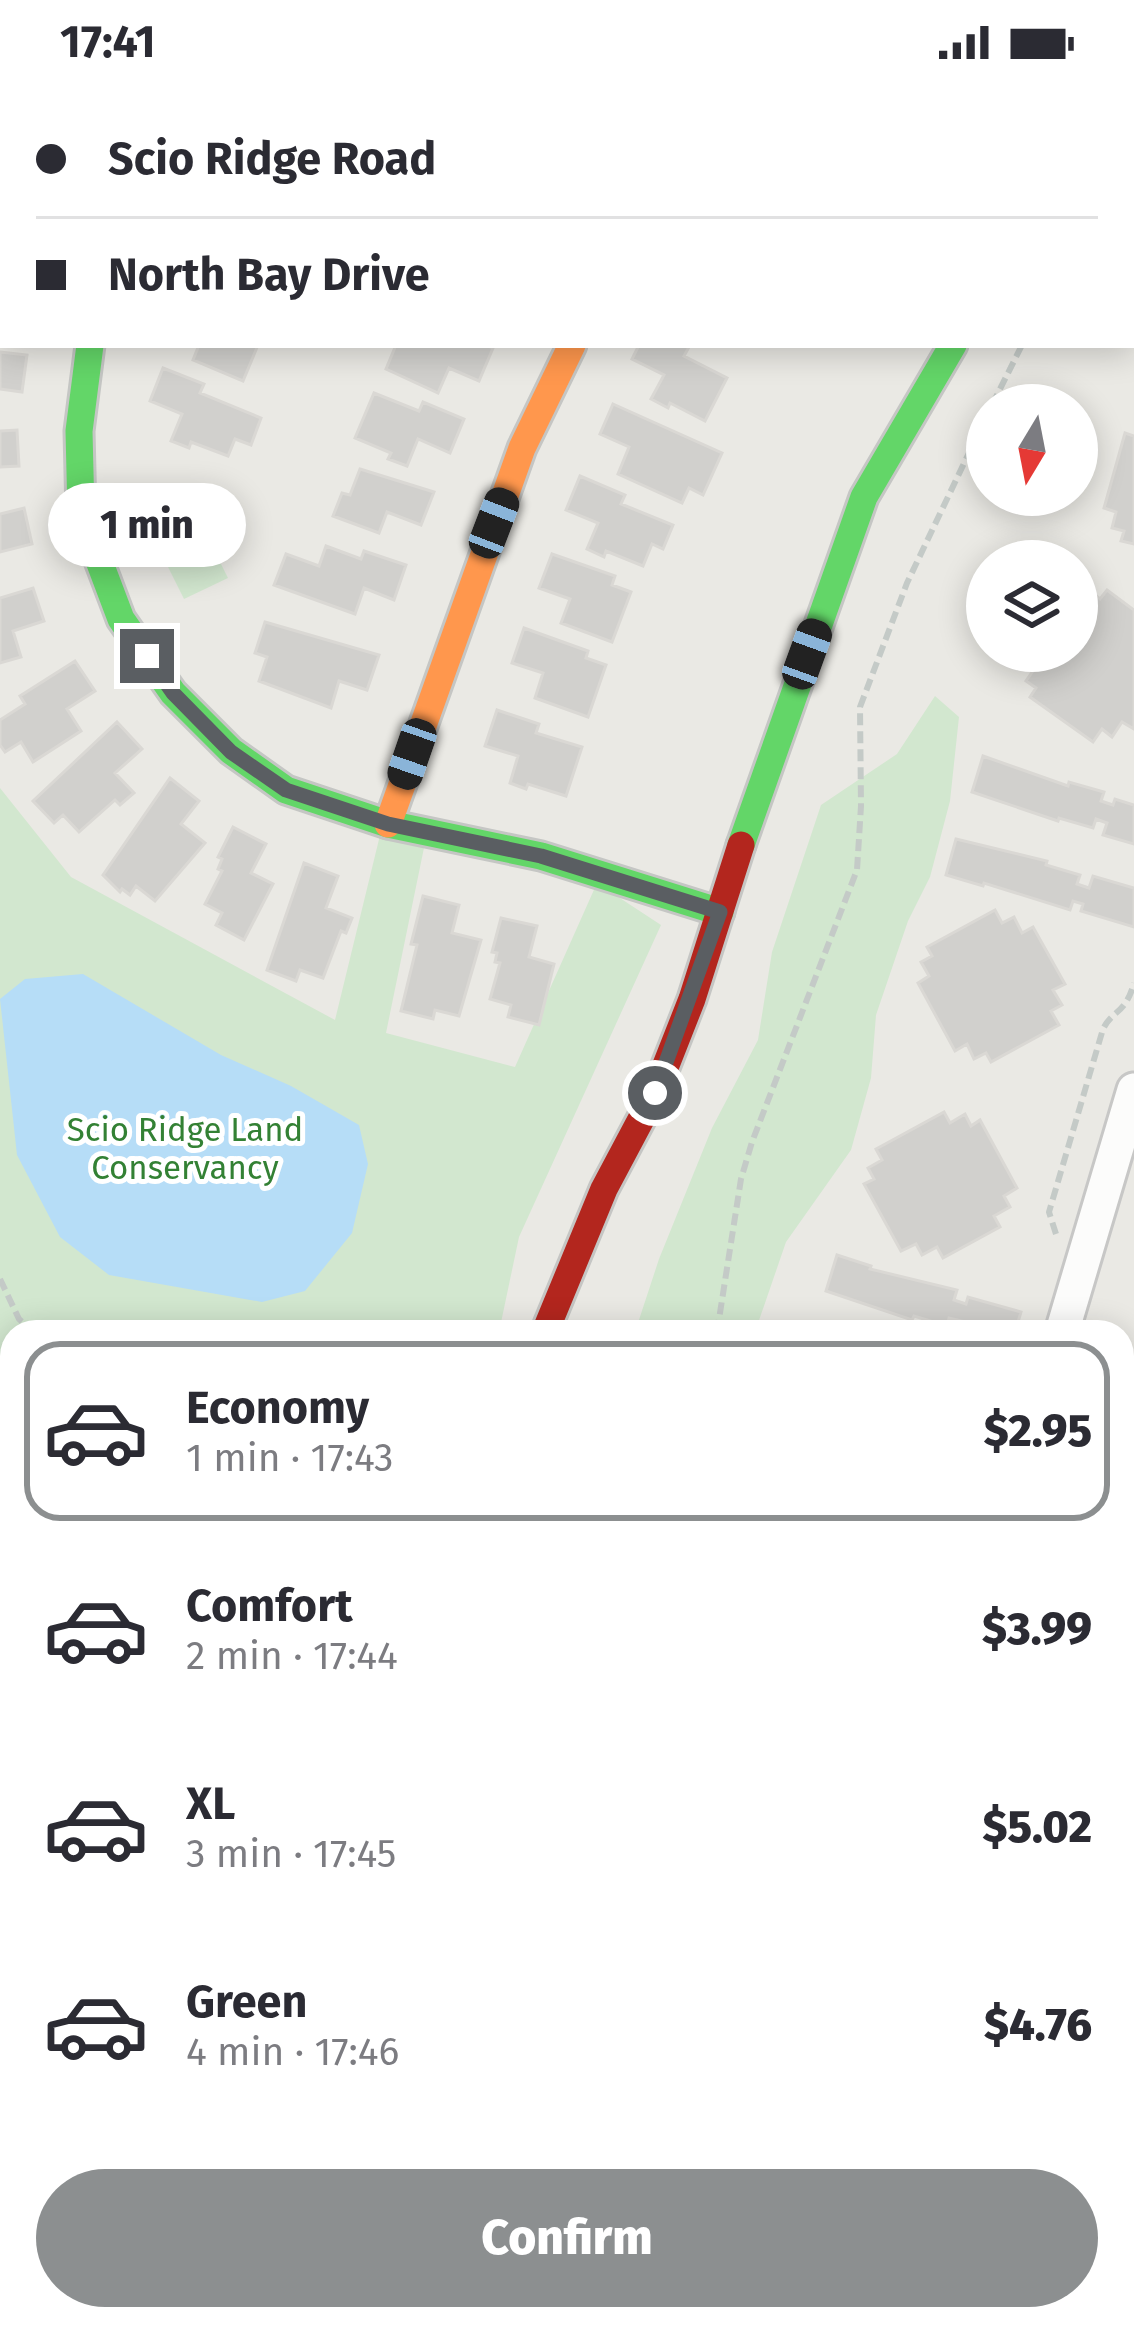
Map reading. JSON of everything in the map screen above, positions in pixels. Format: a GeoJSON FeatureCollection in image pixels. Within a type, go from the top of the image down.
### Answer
{"type":"FeatureCollection","features":[{"type":"Feature","properties":{"kind":"street"},"geometry":{"type":"LineString","coordinates":[[90,348],[79,430],[81,513],[121,619],[173,693],[231,752],[286,790],[388,824],[541,856],[720,912]]}},
{"type":"Feature","properties":{"kind":"street"},"geometry":{"type":"LineString","coordinates":[[388,824],[522,448],[571,348]]}},
{"type":"Feature","properties":{"kind":"street"},"geometry":{"type":"LineString","coordinates":[[550,1320],[604,1190],[655,1093],[864,497],[950,348]]}},
{"type":"Feature","properties":{"kind":"street"},"geometry":{"type":"LineString","coordinates":[[1066,1320],[1134,1090]]}},
{"type":"Feature","properties":{"kind":"path"},"geometry":{"type":"LineString","coordinates":[[1002,384],[1020,348]]}},
{"type":"Feature","properties":{"kind":"path"},"geometry":{"type":"LineString","coordinates":[[719,1320],[741,1179],[752,1142],[857,870],[860,707],[907,583],[966,460]]}},
{"type":"Feature","properties":{"kind":"path"},"geometry":{"type":"LineString","coordinates":[[1057,1254],[1057,1236],[1048,1212],[1103,1029],[1124,1010],[1134,983]]}},
{"type":"Feature","properties":{"kind":"path"},"geometry":{"type":"LineString","coordinates":[[0,1280],[20,1320]]}},
{"type":"Feature","properties":{"kind":"green space"},"geometry":{"type":"Polygon","coordinates":[[[195,512],[228,578],[184,599],[151,533],[195,512]]]}},
{"type":"Feature","properties":{"kind":"green space"},"geometry":{"type":"Polygon","coordinates":[[[935,696],[959,717],[950,801],[930,877],[908,921],[876,1015],[871,1078],[851,1150],[786,1242],[759,1320],[639,1320],[712,1128],[758,1040],[772,952],[821,805],[897,754],[935,696]]]}},
{"type":"Feature","properties":{"kind":"green space","name":"Scio Ridge Land Conservancy"},"geometry":{"type":"Polygon","coordinates":[[[0,788],[71,877],[335,1020],[382,827],[426,838],[386,1033],[515,1067],[597,883],[661,925],[519,1237],[502,1320],[0,1320],[0,788]]]}},
{"type":"Feature","properties":{"kind":"water"},"geometry":{"type":"Polygon","coordinates":[[[83,974],[221,1055],[291,1086],[359,1125],[368,1164],[352,1233],[305,1291],[262,1302],[109,1275],[60,1237],[17,1155],[0,999],[25,979],[83,974]]]}},
{"type":"Feature","properties":{"kind":"building"},"geometry":{"type":"Polygon","coordinates":[[[198,348],[257,348],[243,381],[193,360],[198,348]]]}},
{"type":"Feature","properties":{"kind":"building"},"geometry":{"type":"Polygon","coordinates":[[[395,348],[493,348],[479,381],[449,368],[438,393],[386,369],[395,348]]]}},
{"type":"Feature","properties":{"kind":"building"},"geometry":{"type":"Polygon","coordinates":[[[638,348],[688,348],[684,356],[727,378],[705,421],[651,399],[664,375],[632,359],[638,348]]]}},
{"type":"Feature","properties":{"kind":"building"},"geometry":{"type":"Polygon","coordinates":[[[0,352],[27,355],[22,392],[0,389],[0,352]]]}},
{"type":"Feature","properties":{"kind":"building"},"geometry":{"type":"Polygon","coordinates":[[[163,368],[204,384],[200,393],[261,418],[251,445],[235,439],[228,456],[191,442],[189,448],[171,441],[182,414],[150,401],[163,368]]]}},
{"type":"Feature","properties":{"kind":"building"},"geometry":{"type":"Polygon","coordinates":[[[374,393],[419,411],[423,402],[464,419],[450,453],[418,439],[407,466],[388,459],[391,453],[355,438],[374,393]]]}},
{"type":"Feature","properties":{"kind":"building"},"geometry":{"type":"Polygon","coordinates":[[[613,404],[722,453],[703,495],[689,488],[682,503],[618,474],[629,447],[600,434],[613,404]]]}},
{"type":"Feature","properties":{"kind":"building"},"geometry":{"type":"Polygon","coordinates":[[[17,430],[19,466],[0,467],[0,431],[17,430]]]}},
{"type":"Feature","properties":{"kind":"building"},"geometry":{"type":"Polygon","coordinates":[[[1125,433],[1134,436],[1134,544],[1121,541],[1124,531],[1112,528],[1116,512],[1104,508],[1125,433]]]}},
{"type":"Feature","properties":{"kind":"building"},"geometry":{"type":"Polygon","coordinates":[[[360,469],[434,492],[421,525],[387,512],[379,533],[333,516],[342,493],[350,495],[360,469]]]}},
{"type":"Feature","properties":{"kind":"building"},"geometry":{"type":"Polygon","coordinates":[[[580,476],[625,495],[621,504],[673,525],[663,549],[652,544],[643,566],[606,551],[604,557],[587,549],[598,523],[566,510],[580,476]]]}},
{"type":"Feature","properties":{"kind":"building"},"geometry":{"type":"Polygon","coordinates":[[[24,508],[32,544],[0,552],[0,514],[24,508]]]}},
{"type":"Feature","properties":{"kind":"building"},"geometry":{"type":"Polygon","coordinates":[[[326,546],[361,559],[364,551],[406,565],[394,600],[364,588],[355,614],[274,585],[286,554],[319,566],[326,546]]]}},
{"type":"Feature","properties":{"kind":"building"},"geometry":{"type":"Polygon","coordinates":[[[552,554],[615,576],[612,585],[631,592],[612,642],[561,623],[570,599],[539,588],[552,554]]]}},
{"type":"Feature","properties":{"kind":"building"},"geometry":{"type":"Polygon","coordinates":[[[33,588],[44,621],[13,631],[21,657],[0,663],[0,598],[33,588]]]}},
{"type":"Feature","properties":{"kind":"building"},"geometry":{"type":"Polygon","coordinates":[[[1107,590],[1134,610],[1134,729],[1122,722],[1112,737],[1102,729],[1093,742],[1030,697],[1036,688],[1026,681],[1032,672],[1098,672],[1100,599],[1107,590]]]}},
{"type":"Feature","properties":{"kind":"building"},"geometry":{"type":"Polygon","coordinates":[[[265,622],[379,655],[367,690],[339,681],[331,708],[259,681],[267,657],[255,653],[265,622]]]}},
{"type":"Feature","properties":{"kind":"building"},"geometry":{"type":"Polygon","coordinates":[[[524,628],[588,651],[586,658],[606,665],[588,717],[535,698],[543,673],[512,663],[524,628]]]}},
{"type":"Feature","properties":{"kind":"building"},"geometry":{"type":"Polygon","coordinates":[[[75,661],[95,691],[67,709],[81,731],[33,762],[21,742],[5,752],[0,745],[0,720],[25,704],[20,696],[75,661]]]}},
{"type":"Feature","properties":{"kind":"building"},"geometry":{"type":"Polygon","coordinates":[[[497,710],[539,724],[536,733],[582,747],[566,796],[510,783],[518,756],[485,746],[497,710]]]}},
{"type":"Feature","properties":{"kind":"building"},"geometry":{"type":"Polygon","coordinates":[[[117,722],[142,749],[115,773],[134,793],[120,805],[115,800],[79,832],[63,815],[54,823],[33,801],[117,722]]]}},
{"type":"Feature","properties":{"kind":"building"},"geometry":{"type":"Polygon","coordinates":[[[983,756],[1068,786],[1069,782],[1104,792],[1101,801],[1113,805],[1115,799],[1134,805],[1134,844],[1103,835],[1107,823],[1096,819],[1093,828],[1058,821],[972,792],[983,756]]]}},
{"type":"Feature","properties":{"kind":"building"},"geometry":{"type":"Polygon","coordinates":[[[170,778],[199,801],[181,824],[205,843],[155,901],[136,886],[130,895],[120,892],[103,875],[170,778]]]}},
{"type":"Feature","properties":{"kind":"building"},"geometry":{"type":"Polygon","coordinates":[[[233,827],[266,844],[251,873],[273,884],[244,940],[216,925],[222,913],[205,904],[222,871],[218,857],[233,827]]]}},
{"type":"Feature","properties":{"kind":"building"},"geometry":{"type":"Polygon","coordinates":[[[956,839],[1047,861],[1046,865],[1080,875],[1077,884],[1089,888],[1093,876],[1134,888],[1134,927],[1081,911],[1083,904],[1073,901],[1070,910],[946,875],[956,839]]]}},
{"type":"Feature","properties":{"kind":"building"},"geometry":{"type":"Polygon","coordinates":[[[304,863],[338,876],[326,908],[352,918],[346,933],[341,931],[323,978],[300,970],[296,981],[267,970],[304,863]]]}},
{"type":"Feature","properties":{"kind":"building"},"geometry":{"type":"Polygon","coordinates":[[[423,896],[459,905],[452,933],[481,940],[459,1016],[435,1010],[433,1019],[401,1011],[423,896]]]}},
{"type":"Feature","properties":{"kind":"building"},"geometry":{"type":"Polygon","coordinates":[[[995,910],[1002,923],[1014,917],[1022,933],[1033,927],[1065,984],[1053,990],[1062,1005],[1051,1011],[1059,1025],[991,1062],[986,1053],[974,1059],[967,1044],[955,1051],[918,983],[929,976],[921,962],[932,956],[927,947],[995,910]]]}},
{"type":"Feature","properties":{"kind":"building"},"geometry":{"type":"Polygon","coordinates":[[[501,918],[537,926],[529,957],[554,964],[539,1025],[508,1017],[511,1005],[490,999],[500,963],[492,952],[501,918]]]}},
{"type":"Feature","properties":{"kind":"building"},"geometry":{"type":"Polygon","coordinates":[[[944,1112],[950,1123],[965,1114],[971,1126],[980,1120],[1017,1188],[1004,1196],[1010,1207],[994,1216],[1000,1227],[943,1258],[937,1247],[922,1255],[916,1244],[901,1251],[864,1184],[874,1179],[868,1168],[882,1160],[876,1149],[944,1112]]]}},
{"type":"Feature","properties":{"kind":"building"},"geometry":{"type":"Polygon","coordinates":[[[837,1255],[870,1269],[957,1290],[954,1300],[966,1304],[968,1297],[1021,1312],[1019,1320],[914,1316],[912,1320],[826,1291],[837,1255]]]}},
{"type":"Feature","properties":{"kind":"traffic: fast"},"geometry":{"type":"LineString","coordinates":[[90,348],[79,431],[81,513],[121,619],[173,693],[231,751],[286,790],[388,824],[541,856],[720,912]]}},
{"type":"Feature","properties":{"kind":"traffic: fast"},"geometry":{"type":"LineString","coordinates":[[741,845],[864,497],[951,348]]}},
{"type":"Feature","properties":{"kind":"traffic: slow"},"geometry":{"type":"LineString","coordinates":[[388,824],[522,448],[571,348]]}},
{"type":"Feature","properties":{"kind":"traffic: jam"},"geometry":{"type":"LineString","coordinates":[[550,1320],[604,1189],[655,1093],[692,999],[741,845]]}},
{"type":"Feature","properties":{"kind":"route"},"geometry":{"type":"LineString","coordinates":[[147,656],[173,693],[231,752],[286,790],[388,824],[541,856],[720,912],[655,1093]]}}]}
